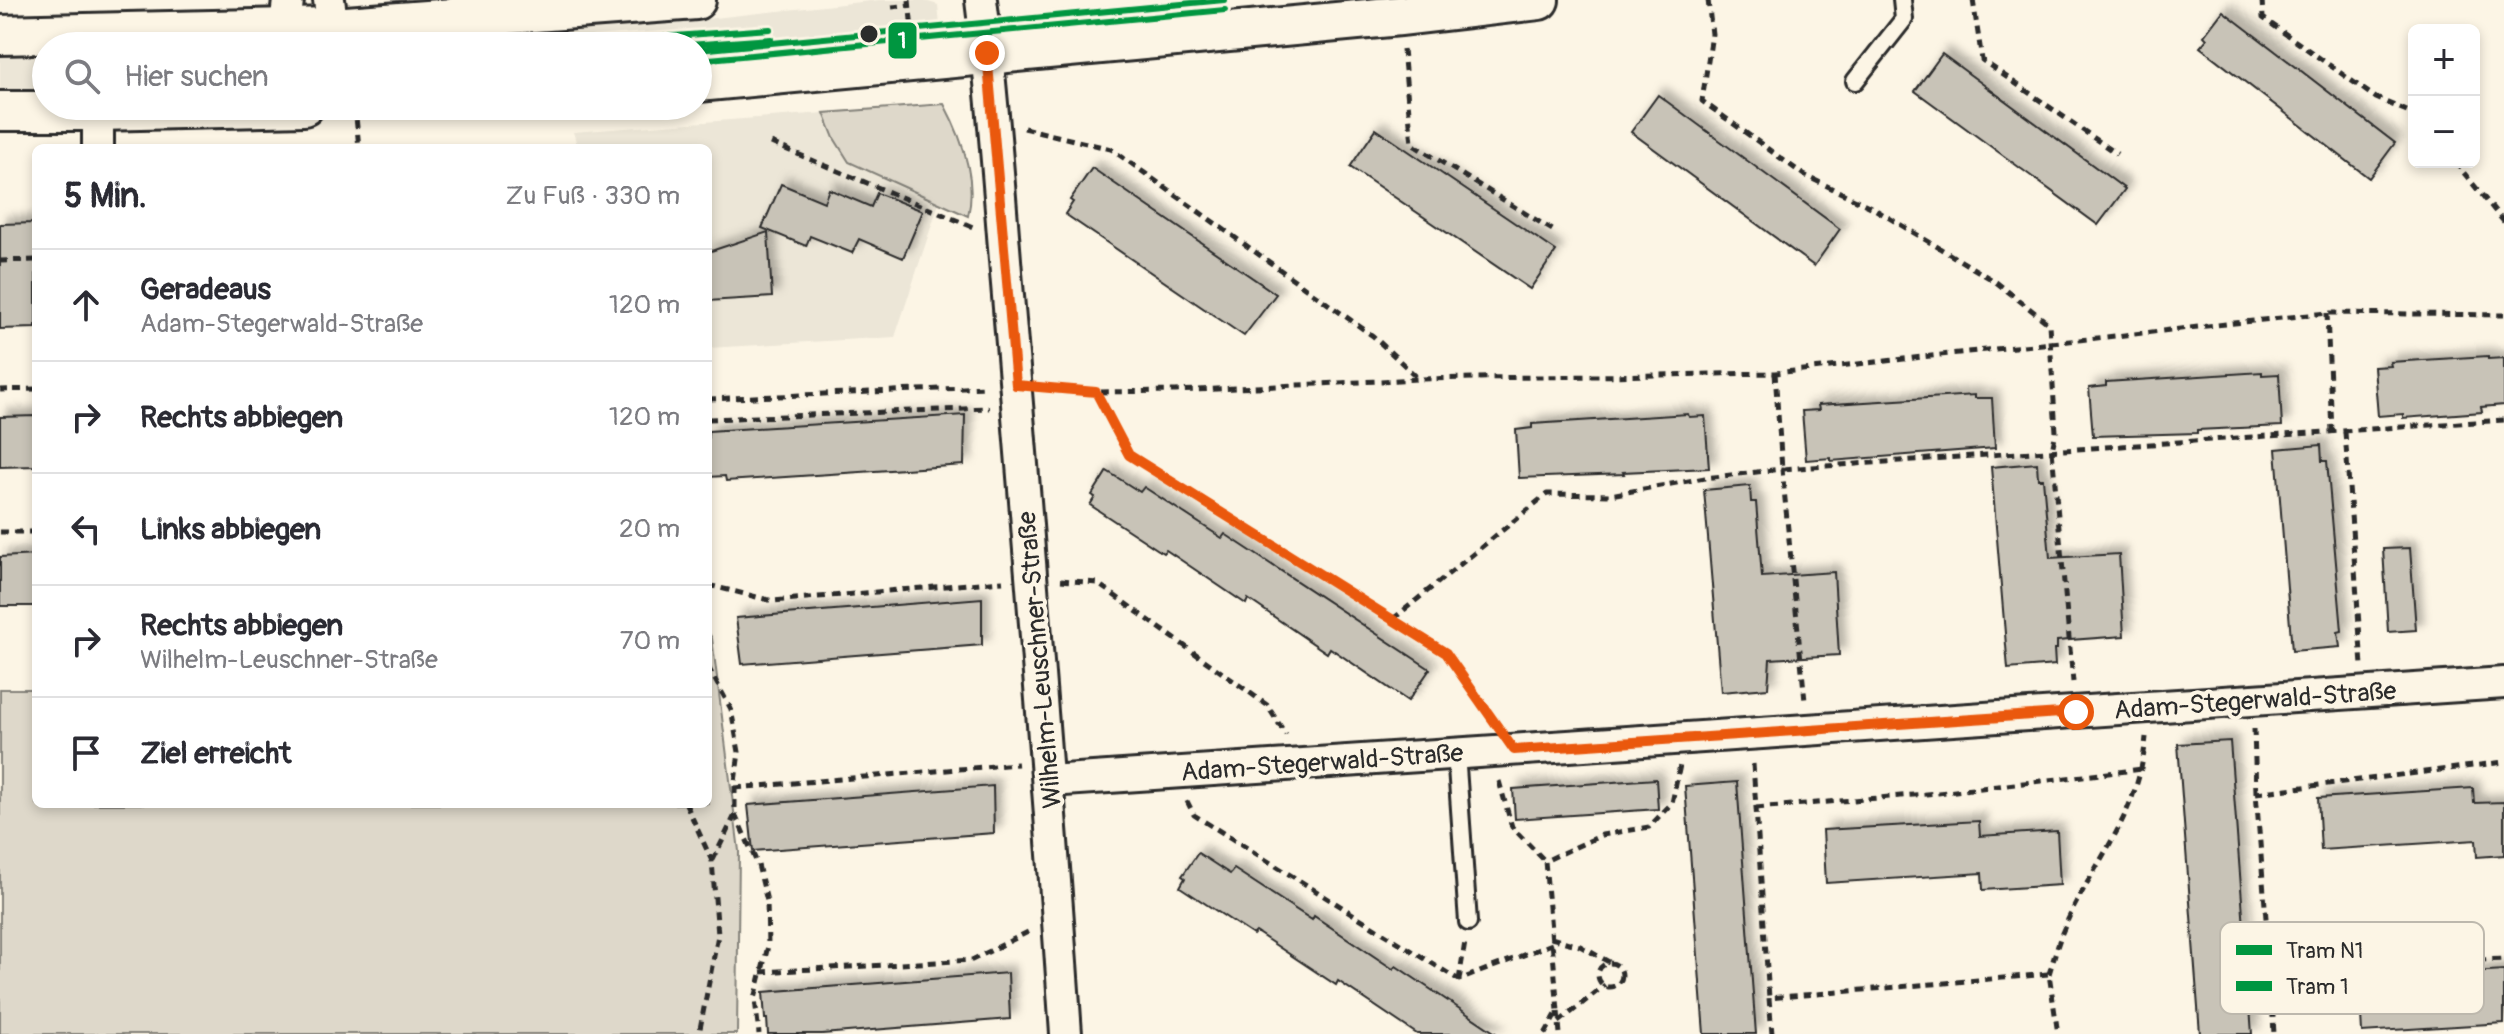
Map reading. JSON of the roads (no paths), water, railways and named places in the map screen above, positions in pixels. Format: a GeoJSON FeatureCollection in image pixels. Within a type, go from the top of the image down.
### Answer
{"type":"FeatureCollection","features":[{"type":"Feature","properties":{"kind":"street"},"geometry":{"type":"LineString","coordinates":[[41,32],[286,14],[696,0]]}},
{"type":"Feature","properties":{"kind":"street","name":"Wilhelm-Leuschner-Straße"},"geometry":{"type":"LineString","coordinates":[[981,0],[995,126],[1048,771],[1066,1034]]}},
{"type":"Feature","properties":{"kind":"street"},"geometry":{"type":"LineString","coordinates":[[712,81],[1400,16],[1539,0]]}},
{"type":"Feature","properties":{"kind":"street"},"geometry":{"type":"LineString","coordinates":[[0,35],[32,33]]}},
{"type":"Feature","properties":{"kind":"street"},"geometry":{"type":"LineString","coordinates":[[0,111],[32,117]]}},
{"type":"Feature","properties":{"kind":"street"},"geometry":{"type":"LineString","coordinates":[[46,120],[98,130],[184,120]]}},
{"type":"Feature","properties":{"kind":"street","name":"Adam-Stegerwald-Straße"},"geometry":{"type":"LineString","coordinates":[[1048,771],[1173,772],[2504,683]]}},
{"type":"Feature","properties":{"kind":"lane"},"geometry":{"type":"LineString","coordinates":[[1855,81],[1904,19],[1902,0]]}},
{"type":"Feature","properties":{"kind":"lane"},"geometry":{"type":"LineString","coordinates":[[1456,753],[1468,922]]}},
{"type":"Feature","properties":{"kind":"tram line","name":"N1"},"geometry":{"type":"LineString","coordinates":[[712,49],[1224,0]]}},
{"type":"Feature","properties":{"kind":"tram line","name":"1"},"geometry":{"type":"LineString","coordinates":[[712,59],[1225,10]]}},
{"type":"Feature","properties":{"kind":"tram line","name":"N1"},"geometry":{"type":"LineString","coordinates":[[712,33],[770,29]]}},
{"type":"Feature","properties":{"kind":"tram line","name":"1"},"geometry":{"type":"LineString","coordinates":[[712,43],[771,39]]}}]}
